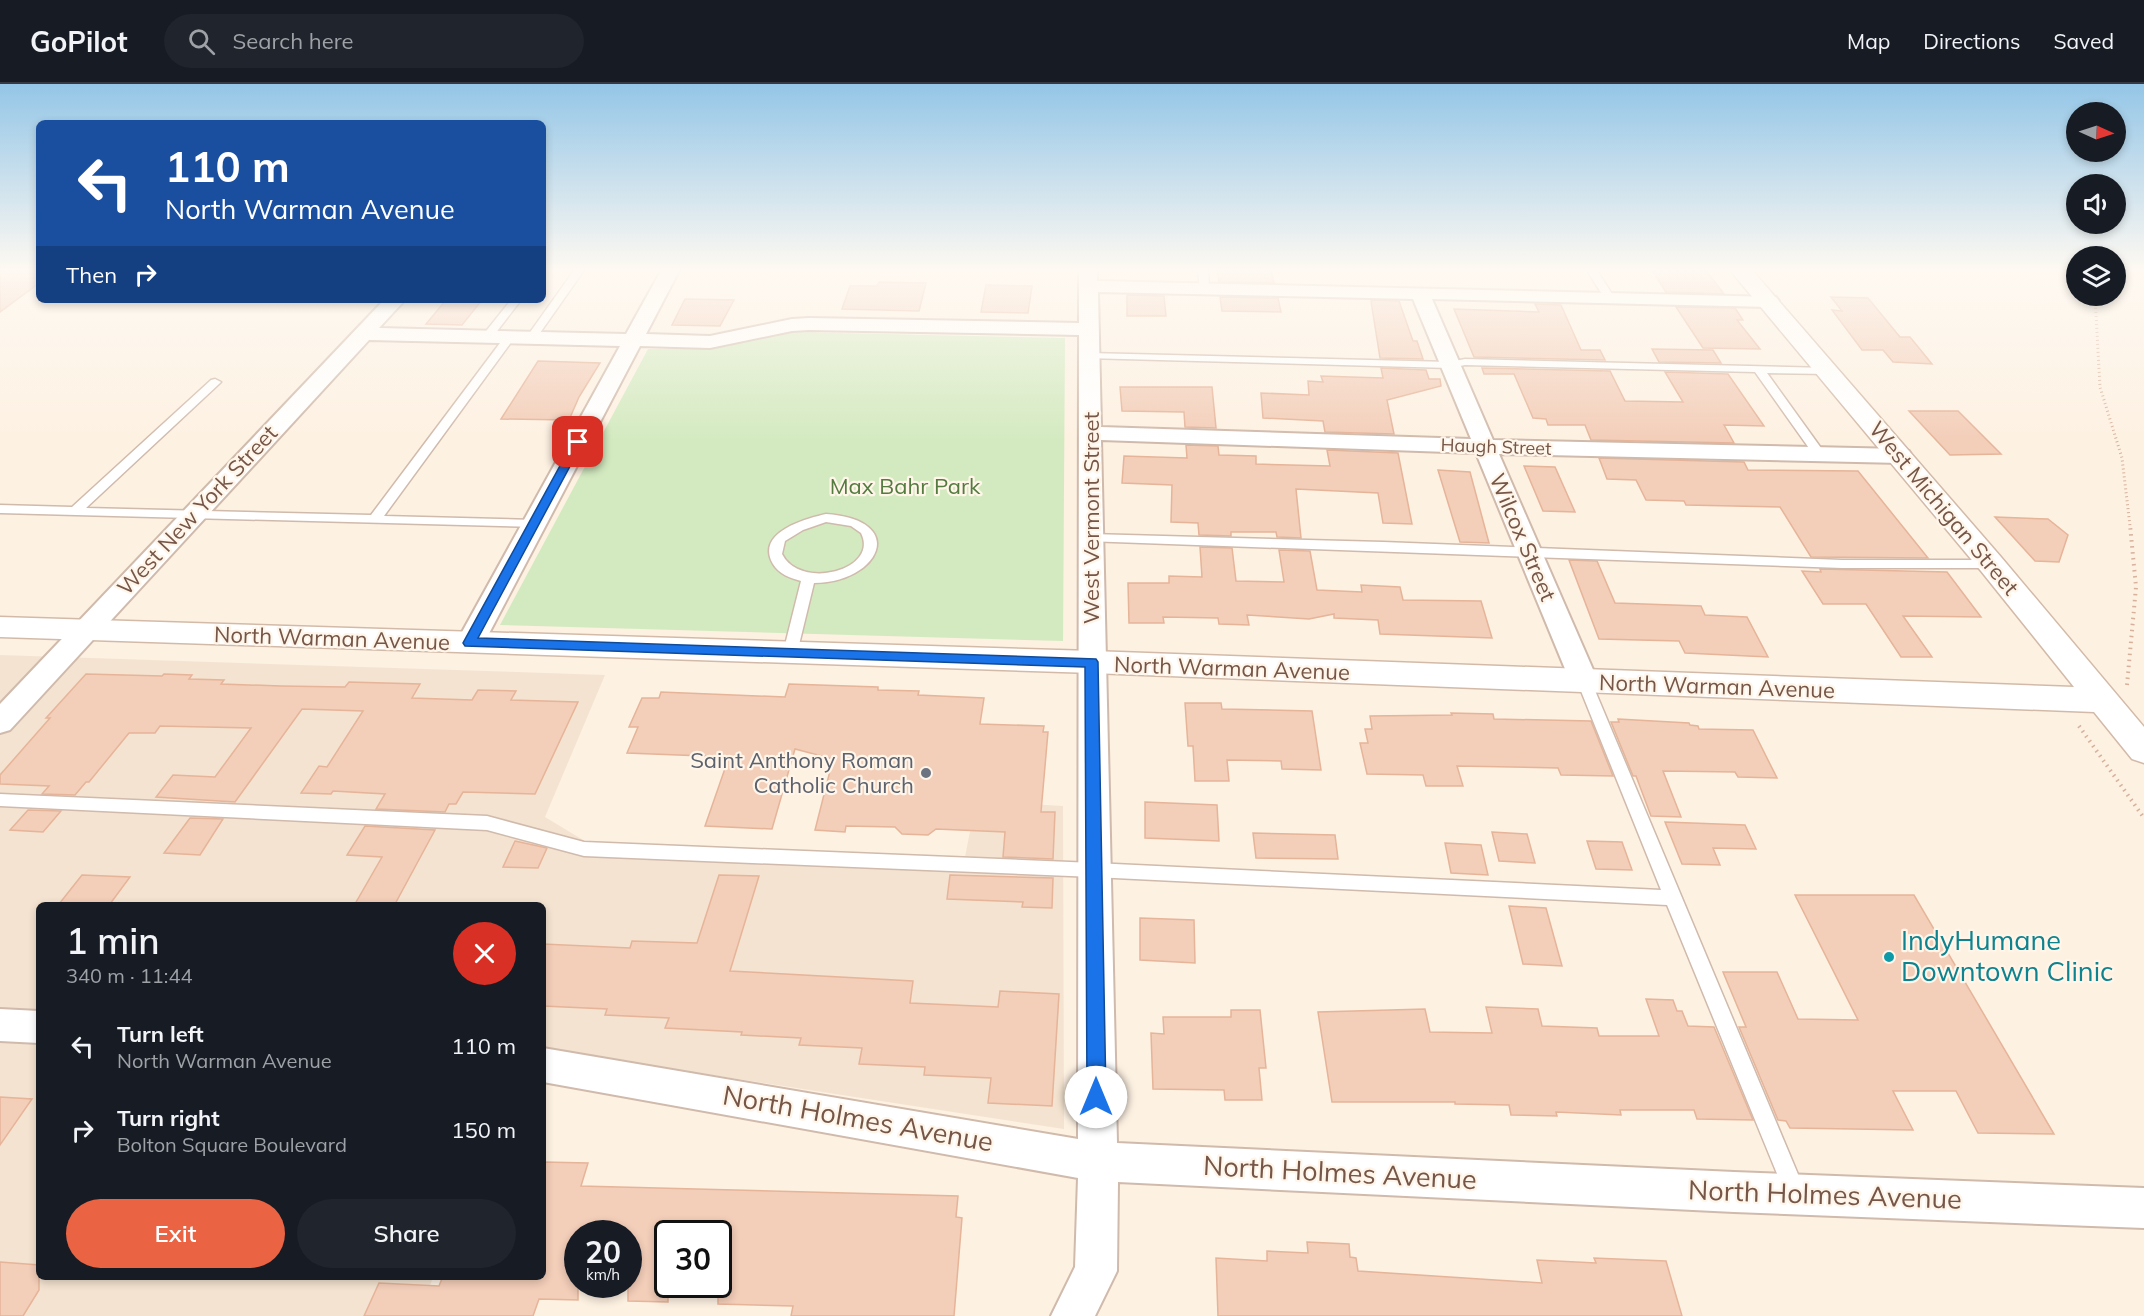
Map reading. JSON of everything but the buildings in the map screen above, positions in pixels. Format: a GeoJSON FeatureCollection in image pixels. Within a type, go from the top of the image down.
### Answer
{"type":"FeatureCollection","features":[{"type":"Feature","properties":{"kind":"street","name":"West New York Street"},"geometry":{"type":"LineString","coordinates":[[0,722],[370,326]]}},
{"type":"Feature","properties":{"kind":"street"},"geometry":{"type":"LineString","coordinates":[[470,643],[640,326]]}},
{"type":"Feature","properties":{"kind":"street"},"geometry":{"type":"LineString","coordinates":[[363,334],[710,342],[785,326]]}},
{"type":"Feature","properties":{"kind":"street"},"geometry":{"type":"LineString","coordinates":[[846,326],[1089,343]]}},
{"type":"Feature","properties":{"kind":"street","name":"West Vermont Street"},"geometry":{"type":"LineString","coordinates":[[1072,1316],[1096,1271],[1098,1162],[1089,326]]}},
{"type":"Feature","properties":{"kind":"street","name":"Wilcox Street"},"geometry":{"type":"LineString","coordinates":[[1434,326],[1584,681]]}},
{"type":"Feature","properties":{"kind":"street","name":"West Michigan Street"},"geometry":{"type":"LineString","coordinates":[[1790,326],[1901,456],[2144,750]]}},
{"type":"Feature","properties":{"kind":"street","name":"Haugh Street"},"geometry":{"type":"LineString","coordinates":[[1090,433],[1485,447],[1901,456]]}},
{"type":"Feature","properties":{"kind":"street","name":"North Warman Avenue"},"geometry":{"type":"LineString","coordinates":[[0,627],[1092,662],[2103,700]]}},
{"type":"Feature","properties":{"kind":"street"},"geometry":{"type":"LineString","coordinates":[[0,1025],[36,1027]]}},
{"type":"Feature","properties":{"kind":"street","name":"North Holmes Avenue"},"geometry":{"type":"LineString","coordinates":[[546,1066],[1098,1162],[2144,1208]]}},
{"type":"Feature","properties":{"kind":"lane"},"geometry":{"type":"LineString","coordinates":[[487,337],[495,326]]}},
{"type":"Feature","properties":{"kind":"lane"},"geometry":{"type":"LineString","coordinates":[[531,338],[539,326]]}},
{"type":"Feature","properties":{"kind":"lane"},"geometry":{"type":"LineString","coordinates":[[374,520],[510,337]]}},
{"type":"Feature","properties":{"kind":"lane"},"geometry":{"type":"LineString","coordinates":[[1089,343],[1450,365],[1465,363],[1581,364],[1828,371]]}},
{"type":"Feature","properties":{"kind":"lane"},"geometry":{"type":"LineString","coordinates":[[1759,370],[1820,455]]}},
{"type":"Feature","properties":{"kind":"lane"},"geometry":{"type":"LineString","coordinates":[[75,511],[215,382]]}},
{"type":"Feature","properties":{"kind":"lane"},"geometry":{"type":"LineString","coordinates":[[0,509],[534,524]]}},
{"type":"Feature","properties":{"kind":"lane"},"geometry":{"type":"LineString","coordinates":[[825,518],[856,523],[866,530],[871,539],[871,551],[864,561],[852,570],[837,576],[808,578],[793,574],[780,565],[776,555],[778,543],[786,533],[809,521],[825,518]]}},
{"type":"Feature","properties":{"kind":"lane"},"geometry":{"type":"LineString","coordinates":[[1091,538],[1383,546],[1842,564],[1991,564]]}},
{"type":"Feature","properties":{"kind":"lane"},"geometry":{"type":"LineString","coordinates":[[790,653],[808,578]]}},
{"type":"Feature","properties":{"kind":"lane"},"geometry":{"type":"LineString","coordinates":[[1584,681],[1795,1193]]}},
{"type":"Feature","properties":{"kind":"lane"},"geometry":{"type":"LineString","coordinates":[[0,800],[487,823],[584,849],[1094,870],[1674,898]]}},
{"type":"Feature","properties":{"kind":"path"},"geometry":{"type":"LineString","coordinates":[[2097,326],[2100,387],[2122,458],[2135,563],[2136,587],[2129,679]]}},
{"type":"Feature","properties":{"kind":"path"},"geometry":{"type":"LineString","coordinates":[[2076,723],[2144,818]]}},
{"type":"Feature","properties":{"kind":"shaded area"},"geometry":{"type":"Polygon","coordinates":[[[0,655],[605,675],[545,817],[588,843],[963,867],[976,801],[1063,806],[1064,1129],[546,1049],[546,902],[36,902],[36,1280],[432,1280],[419,1316],[0,1316],[0,655]]]}},
{"type":"Feature","properties":{"kind":"green space","name":"Max Bahr Park"},"geometry":{"type":"Polygon","coordinates":[[[796,332],[1065,338],[1063,641],[500,625],[648,349],[704,349],[796,332]]]}},
{"type":"Feature","properties":{"kind":"place","name":"Saint Anthony Roman Catholic Church"},"geometry":{"type":"Point","coordinates":[926,773]}},
{"type":"Feature","properties":{"kind":"place","name":"IndyHumane Downtown Clinic"},"geometry":{"type":"Point","coordinates":[1889,957]}},
{"type":"Feature","properties":{"kind":"route"},"geometry":{"type":"LineString","coordinates":[[578,442],[470,643],[1092,662],[1096,1097]]}}]}
